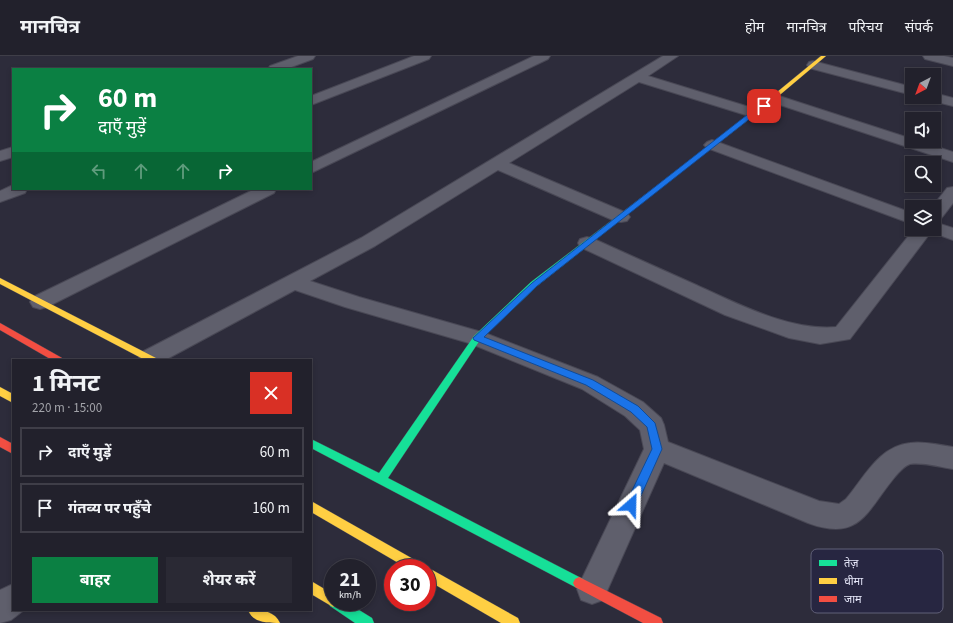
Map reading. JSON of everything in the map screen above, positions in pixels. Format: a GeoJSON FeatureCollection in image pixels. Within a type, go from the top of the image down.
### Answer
{"type":"FeatureCollection","features":[{"type":"Feature","properties":{"kind":"main road"},"geometry":{"type":"LineString","coordinates":[[381,479],[477,338],[534,284],[754,113],[824,56]]}},
{"type":"Feature","properties":{"kind":"main road"},"geometry":{"type":"LineString","coordinates":[[0,281],[151,359]]}},
{"type":"Feature","properties":{"kind":"main road"},"geometry":{"type":"LineString","coordinates":[[0,326],[57,359]]}},
{"type":"Feature","properties":{"kind":"main road"},"geometry":{"type":"LineString","coordinates":[[0,391],[12,398]]}},
{"type":"Feature","properties":{"kind":"main road"},"geometry":{"type":"LineString","coordinates":[[0,441],[12,449]]}},
{"type":"Feature","properties":{"kind":"main road"},"geometry":{"type":"LineString","coordinates":[[312,444],[656,623]]}},
{"type":"Feature","properties":{"kind":"main road"},"geometry":{"type":"LineString","coordinates":[[312,507],[402,559]]}},
{"type":"Feature","properties":{"kind":"main road"},"geometry":{"type":"LineString","coordinates":[[436,578],[514,623]]}},
{"type":"Feature","properties":{"kind":"main road"},"geometry":{"type":"LineString","coordinates":[[312,588],[324,595]]}},
{"type":"Feature","properties":{"kind":"main road"},"geometry":{"type":"LineString","coordinates":[[255,611],[273,623]]}},
{"type":"Feature","properties":{"kind":"main road"},"geometry":{"type":"LineString","coordinates":[[348,611],[367,623]]}},
{"type":"Feature","properties":{"kind":"street"},"geometry":{"type":"LineString","coordinates":[[277,68],[309,56]]}},
{"type":"Feature","properties":{"kind":"street"},"geometry":{"type":"LineString","coordinates":[[312,101],[425,56]]}},
{"type":"Feature","properties":{"kind":"street"},"geometry":{"type":"LineString","coordinates":[[312,167],[526,60],[544,56]]}},
{"type":"Feature","properties":{"kind":"street"},"geometry":{"type":"LineString","coordinates":[[151,359],[368,242],[672,56]]}},
{"type":"Feature","properties":{"kind":"street"},"geometry":{"type":"LineString","coordinates":[[929,56],[953,62]]}},
{"type":"Feature","properties":{"kind":"street"},"geometry":{"type":"LineString","coordinates":[[813,65],[905,89]]}},
{"type":"Feature","properties":{"kind":"street"},"geometry":{"type":"LineString","coordinates":[[637,77],[754,113]]}},
{"type":"Feature","properties":{"kind":"street"},"geometry":{"type":"LineString","coordinates":[[773,98],[953,157]]}},
{"type":"Feature","properties":{"kind":"street"},"geometry":{"type":"LineString","coordinates":[[941,99],[953,102]]}},
{"type":"Feature","properties":{"kind":"street"},"geometry":{"type":"LineString","coordinates":[[712,145],[905,216]]}},
{"type":"Feature","properties":{"kind":"street"},"geometry":{"type":"LineString","coordinates":[[0,156],[12,152]]}},
{"type":"Feature","properties":{"kind":"street"},"geometry":{"type":"LineString","coordinates":[[496,163],[621,217]]}},
{"type":"Feature","properties":{"kind":"street"},"geometry":{"type":"LineString","coordinates":[[0,197],[17,190]]}},
{"type":"Feature","properties":{"kind":"street"},"geometry":{"type":"LineString","coordinates":[[40,302],[266,190]]}},
{"type":"Feature","properties":{"kind":"street"},"geometry":{"type":"LineString","coordinates":[[941,207],[953,192]]}},
{"type":"Feature","properties":{"kind":"street"},"geometry":{"type":"LineString","coordinates":[[941,230],[953,234]]}},
{"type":"Feature","properties":{"kind":"street"},"geometry":{"type":"LineString","coordinates":[[587,243],[732,310],[797,333],[820,336],[842,334],[919,236]]}},
{"type":"Feature","properties":{"kind":"street"},"geometry":{"type":"LineString","coordinates":[[294,282],[352,302],[477,338],[590,383],[634,409],[652,426],[657,449],[592,589]]}},
{"type":"Feature","properties":{"kind":"street"},"geometry":{"type":"LineString","coordinates":[[657,449],[818,514],[841,517],[855,509],[889,463],[907,454],[953,458]]}},
{"type":"Feature","properties":{"kind":"street"},"geometry":{"type":"LineString","coordinates":[[0,609],[12,600]]}},
{"type":"Feature","properties":{"kind":"traffic: fast"},"geometry":{"type":"LineString","coordinates":[[381,479],[477,338],[534,284],[661,185]]}},
{"type":"Feature","properties":{"kind":"traffic: fast"},"geometry":{"type":"LineString","coordinates":[[312,444],[579,583]]}},
{"type":"Feature","properties":{"kind":"traffic: fast"},"geometry":{"type":"LineString","coordinates":[[348,611],[367,623]]}},
{"type":"Feature","properties":{"kind":"traffic: slow"},"geometry":{"type":"LineString","coordinates":[[661,185],[773,98],[824,56]]}},
{"type":"Feature","properties":{"kind":"traffic: slow"},"geometry":{"type":"LineString","coordinates":[[0,281],[151,359]]}},
{"type":"Feature","properties":{"kind":"traffic: slow"},"geometry":{"type":"LineString","coordinates":[[0,391],[12,398]]}},
{"type":"Feature","properties":{"kind":"traffic: slow"},"geometry":{"type":"LineString","coordinates":[[312,507],[402,559]]}},
{"type":"Feature","properties":{"kind":"traffic: slow"},"geometry":{"type":"LineString","coordinates":[[436,578],[513,623]]}},
{"type":"Feature","properties":{"kind":"traffic: slow"},"geometry":{"type":"LineString","coordinates":[[312,588],[324,595]]}},
{"type":"Feature","properties":{"kind":"traffic: slow"},"geometry":{"type":"LineString","coordinates":[[255,611],[273,623]]}},
{"type":"Feature","properties":{"kind":"traffic: jam"},"geometry":{"type":"LineString","coordinates":[[0,326],[57,359]]}},
{"type":"Feature","properties":{"kind":"traffic: jam"},"geometry":{"type":"LineString","coordinates":[[0,441],[12,449]]}},
{"type":"Feature","properties":{"kind":"traffic: jam"},"geometry":{"type":"LineString","coordinates":[[579,583],[656,623]]}},
{"type":"Feature","properties":{"kind":"route"},"geometry":{"type":"LineString","coordinates":[[631,505],[657,449],[652,426],[634,409],[590,383],[477,338],[534,284],[764,106]]}}]}
